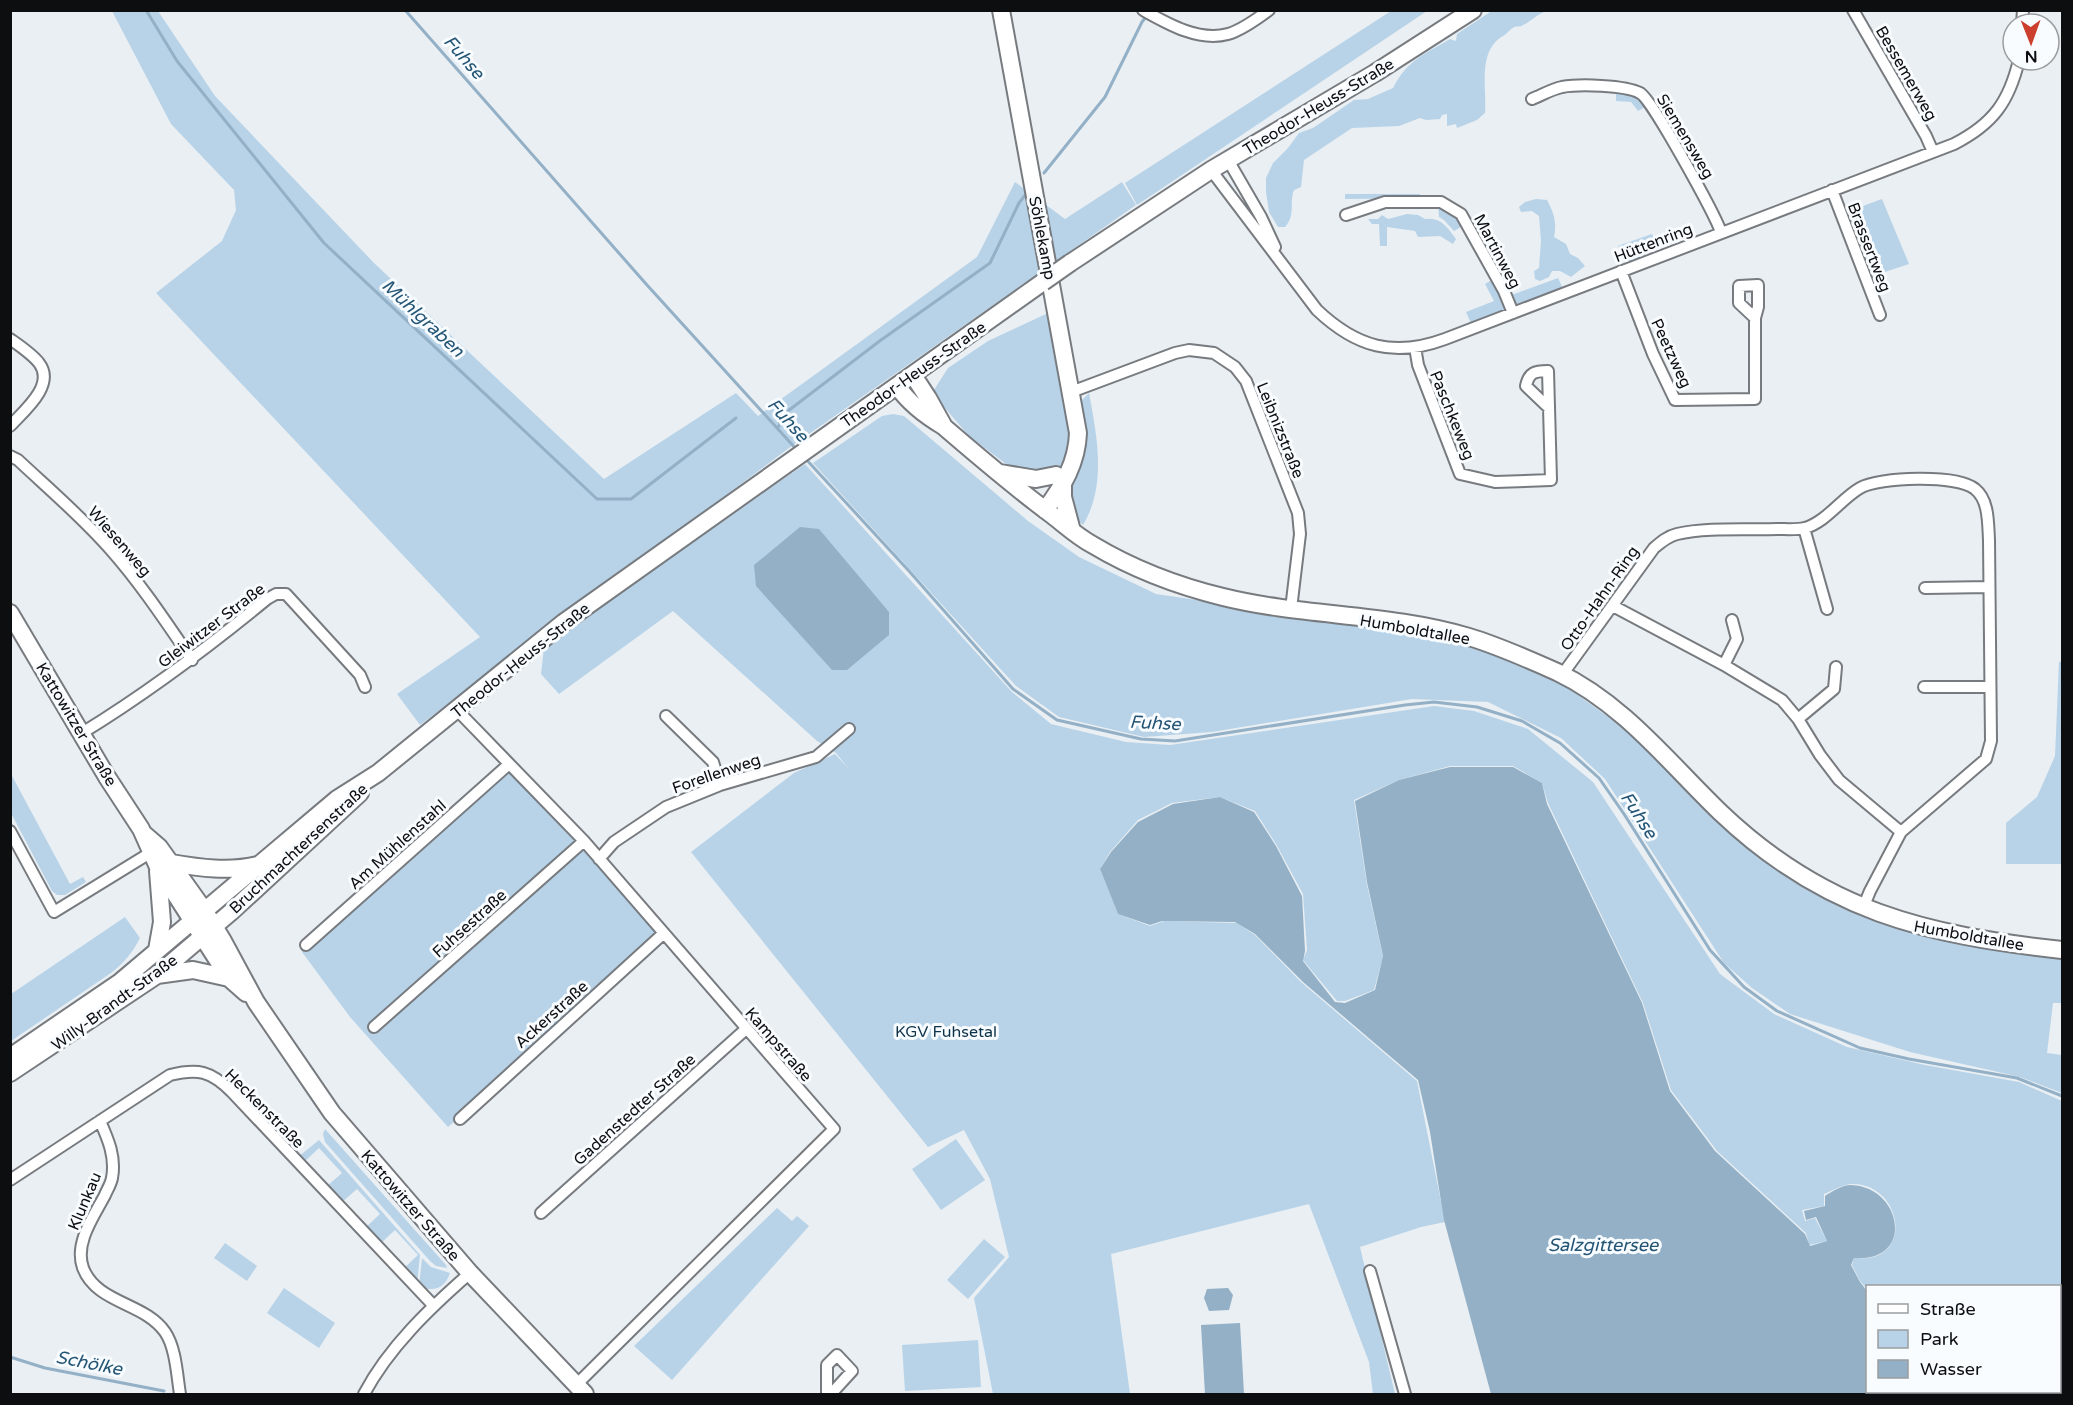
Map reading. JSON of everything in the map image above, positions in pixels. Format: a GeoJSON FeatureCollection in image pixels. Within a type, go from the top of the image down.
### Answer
{"type":"FeatureCollection","features":[{"type":"Feature","properties":{"kind":"street","name":"Söhlekamp"},"geometry":{"type":"LineString","coordinates":[[1001,10],[1078,433],[1078,450],[1072,465],[1038,506]]}},
{"type":"Feature","properties":{"kind":"street"},"geometry":{"type":"LineString","coordinates":[[1143,10],[1190,32],[1216,37],[1231,34],[1269,10]]}},
{"type":"Feature","properties":{"kind":"street","name":"Theodor-Heuss-Straße"},"geometry":{"type":"LineString","coordinates":[[378,773],[563,623],[1070,263],[1211,170],[1375,73],[1473,10]]}},
{"type":"Feature","properties":{"kind":"street","name":"Bessemerweg"},"geometry":{"type":"LineString","coordinates":[[1853,10],[1924,132],[1933,152]]}},
{"type":"Feature","properties":{"kind":"street","name":"Hüttenring"},"geometry":{"type":"LineString","coordinates":[[1211,170],[1317,310],[1333,325],[1352,338],[1369,344],[1392,348],[1415,347],[1445,339],[1967,137],[1982,128],[2002,106],[2010,91],[2016,72]]}},
{"type":"Feature","properties":{"kind":"street","name":"Siemensweg"},"geometry":{"type":"LineString","coordinates":[[1532,99],[1562,87],[1626,87],[1643,94],[1713,213],[1721,232]]}},
{"type":"Feature","properties":{"kind":"street","name":"Hüttenring"},"geometry":{"type":"LineString","coordinates":[[1228,160],[1261,216],[1283,264]]}},
{"type":"Feature","properties":{"kind":"street","name":"Brassertweg"},"geometry":{"type":"LineString","coordinates":[[1832,190],[1880,315]]}},
{"type":"Feature","properties":{"kind":"street","name":"Martinweg"},"geometry":{"type":"LineString","coordinates":[[1346,214],[1385,202],[1441,202],[1461,214],[1504,291],[1513,313]]}},
{"type":"Feature","properties":{"kind":"street","name":"Peetzweg"},"geometry":{"type":"LineString","coordinates":[[1621,270],[1653,354],[1675,400],[1755,399],[1755,318]]}},
{"type":"Feature","properties":{"kind":"street"},"geometry":{"type":"LineString","coordinates":[[10,339],[38,362],[43,377],[43,385],[38,395],[10,426]]}},
{"type":"Feature","properties":{"kind":"street","name":"Paschkeweg"},"geometry":{"type":"LineString","coordinates":[[1415,347],[1418,366],[1460,474],[1495,482],[1551,480],[1549,408]]}},
{"type":"Feature","properties":{"kind":"street","name":"Leibnizstraße"},"geometry":{"type":"LineString","coordinates":[[1071,392],[1175,353],[1189,350],[1215,353],[1236,367],[1246,381],[1298,513],[1300,534],[1291,609]]}},
{"type":"Feature","properties":{"kind":"street","name":"Humboldtallee"},"geometry":{"type":"LineString","coordinates":[[912,375],[926,394],[943,426]]}},
{"type":"Feature","properties":{"kind":"street","name":"Humboldtallee"},"geometry":{"type":"LineString","coordinates":[[897,386],[912,403],[943,426],[996,473],[1099,549],[1165,579],[1223,597],[1291,609],[1408,624],[1466,636],[1515,652],[1562,675],[1606,702],[1643,733],[1752,842],[1823,889],[1897,921],[1935,931],[2062,950]]}},
{"type":"Feature","properties":{"kind":"street","name":"Wiesenweg"},"geometry":{"type":"LineString","coordinates":[[10,456],[18,460],[77,514],[109,548],[135,578],[192,660]]}},
{"type":"Feature","properties":{"kind":"street"},"geometry":{"type":"LineString","coordinates":[[996,473],[1059,481],[1072,531]]}},
{"type":"Feature","properties":{"kind":"street","name":"Otto-Hahn-Ring"},"geometry":{"type":"LineString","coordinates":[[1562,675],[1654,548],[1676,534],[1695,531],[1804,528],[1823,518],[1859,488],[1873,482],[1945,479],[1963,482],[1976,489],[1984,501],[1987,512],[1989,540],[1991,741],[1986,759],[1901,832],[1863,908]]}},
{"type":"Feature","properties":{"kind":"street"},"geometry":{"type":"LineString","coordinates":[[1804,528],[1827,609]]}},
{"type":"Feature","properties":{"kind":"street"},"geometry":{"type":"LineString","coordinates":[[1925,588],[1989,587]]}},
{"type":"Feature","properties":{"kind":"street","name":"Gleiwitzer Straße"},"geometry":{"type":"LineString","coordinates":[[82,732],[192,660],[267,599],[281,593],[286,594],[315,624],[360,675],[365,687]]}},
{"type":"Feature","properties":{"kind":"street"},"geometry":{"type":"LineString","coordinates":[[1613,606],[1724,665],[1782,700],[1798,719],[1820,755],[1839,780],[1901,832]]}},
{"type":"Feature","properties":{"kind":"street","name":"Kattowitzer Straße"},"geometry":{"type":"LineString","coordinates":[[10,613],[160,861],[332,1113],[470,1273],[580,1390]]}},
{"type":"Feature","properties":{"kind":"street"},"geometry":{"type":"LineString","coordinates":[[1724,665],[1737,639],[1732,620]]}},
{"type":"Feature","properties":{"kind":"street"},"geometry":{"type":"LineString","coordinates":[[1798,719],[1834,689],[1836,667]]}},
{"type":"Feature","properties":{"kind":"street"},"geometry":{"type":"LineString","coordinates":[[1924,687],[1989,687]]}},
{"type":"Feature","properties":{"kind":"street","name":"Kampstraße"},"geometry":{"type":"LineString","coordinates":[[457,710],[584,841],[834,1129],[580,1390]]}},
{"type":"Feature","properties":{"kind":"street"},"geometry":{"type":"LineString","coordinates":[[666,716],[713,762],[720,785]]}},
{"type":"Feature","properties":{"kind":"street","name":"Forellenweg"},"geometry":{"type":"LineString","coordinates":[[599,859],[614,842],[666,807],[720,785],[816,756],[849,729]]}},
{"type":"Feature","properties":{"kind":"street","name":"Am Mühlenstahl"},"geometry":{"type":"LineString","coordinates":[[306,945],[508,765]]}},
{"type":"Feature","properties":{"kind":"street","name":"Bruchmachtersenstraße"},"geometry":{"type":"LineString","coordinates":[[198,916],[337,799],[378,773]]}},
{"type":"Feature","properties":{"kind":"street","name":"Bruchmachtersenstraße"},"geometry":{"type":"LineString","coordinates":[[207,931],[231,912],[356,798],[378,773]]}},
{"type":"Feature","properties":{"kind":"street"},"geometry":{"type":"LineString","coordinates":[[10,831],[54,912],[160,861],[212,869],[244,868],[259,864]]}},
{"type":"Feature","properties":{"kind":"street","name":"Kattowitzer Straße"},"geometry":{"type":"LineString","coordinates":[[144,834],[159,847],[160,861]]}},
{"type":"Feature","properties":{"kind":"street","name":"Fuhsestraße"},"geometry":{"type":"LineString","coordinates":[[374,1027],[584,841]]}},
{"type":"Feature","properties":{"kind":"street"},"geometry":{"type":"LineString","coordinates":[[157,950],[162,922],[160,861]]}},
{"type":"Feature","properties":{"kind":"street","name":"Willy-Brandt-Straße"},"geometry":{"type":"LineString","coordinates":[[10,1057],[120,982],[198,916]]}},
{"type":"Feature","properties":{"kind":"street","name":"Kattowitzer Straße"},"geometry":{"type":"LineString","coordinates":[[207,931],[229,978],[256,1002]]}},
{"type":"Feature","properties":{"kind":"street","name":"Willy-Brandt-Straße"},"geometry":{"type":"LineString","coordinates":[[10,1073],[157,975],[207,931]]}},
{"type":"Feature","properties":{"kind":"street","name":"Ackerstraße"},"geometry":{"type":"LineString","coordinates":[[460,1119],[664,933]]}},
{"type":"Feature","properties":{"kind":"street"},"geometry":{"type":"LineString","coordinates":[[157,975],[193,970],[229,978]]}},
{"type":"Feature","properties":{"kind":"street","name":"Gadenstedter Straße"},"geometry":{"type":"LineString","coordinates":[[542,1213],[747,1029]]}},
{"type":"Feature","properties":{"kind":"street","name":"Heckenstraße"},"geometry":{"type":"LineString","coordinates":[[10,1180],[170,1075],[190,1070],[205,1072],[222,1082],[433,1305]]}},
{"type":"Feature","properties":{"kind":"street","name":"Klunkau"},"geometry":{"type":"LineString","coordinates":[[100,1121],[112,1148],[112,1179],[84,1236],[81,1252],[83,1267],[92,1284],[107,1295],[148,1314],[165,1333],[172,1352],[180,1395]]}},
{"type":"Feature","properties":{"kind":"street"},"geometry":{"type":"LineString","coordinates":[[1370,1271],[1405,1395]]}},
{"type":"Feature","properties":{"kind":"street"},"geometry":{"type":"LineString","coordinates":[[364,1395],[376,1372],[433,1305],[470,1273]]}},
{"type":"Feature","properties":{"kind":"green space"},"geometry":{"type":"Polygon","coordinates":[[[1493,10],[1547,11],[1522,26],[1513,28],[1495,43],[1490,51],[1485,71],[1485,113],[1477,120],[1457,128],[1456,124],[1447,126],[1447,114],[1442,115],[1440,119],[1420,118],[1399,126],[1352,128],[1304,160],[1301,187],[1294,190],[1290,218],[1285,227],[1278,227],[1269,212],[1266,178],[1273,163],[1299,133],[1313,128],[1354,100],[1368,99],[1393,88],[1398,78],[1417,59],[1450,39],[1456,41],[1457,34],[1493,10]]]}},
{"type":"Feature","properties":{"kind":"green space"},"geometry":{"type":"Polygon","coordinates":[[[112,11],[158,11],[215,96],[374,263],[604,479],[736,393],[758,416],[977,257],[1015,182],[1065,219],[1122,182],[1136,205],[789,448],[420,725],[397,694],[480,637],[156,293],[222,241],[236,210],[234,190],[171,124],[112,11]]]}},
{"type":"Feature","properties":{"kind":"green space"},"geometry":{"type":"Polygon","coordinates":[[[1391,11],[1427,11],[1137,205],[1125,183],[1391,11]]]}},
{"type":"Feature","properties":{"kind":"green space"},"geometry":{"type":"Polygon","coordinates":[[[1616,87],[1626,87],[1650,104],[1638,111],[1631,102],[1616,101],[1616,87]]]}},
{"type":"Feature","properties":{"kind":"green space"},"geometry":{"type":"Polygon","coordinates":[[[1345,194],[1420,194],[1420,198],[1345,199],[1345,194]]]}},
{"type":"Feature","properties":{"kind":"green space"},"geometry":{"type":"Polygon","coordinates":[[[1536,199],[1547,200],[1554,218],[1554,237],[1566,244],[1570,254],[1578,258],[1585,266],[1571,277],[1560,271],[1552,271],[1549,277],[1540,281],[1535,279],[1534,271],[1539,268],[1541,241],[1539,216],[1532,211],[1521,212],[1519,207],[1525,202],[1536,199]]]}},
{"type":"Feature","properties":{"kind":"green space"},"geometry":{"type":"Polygon","coordinates":[[[1882,199],[1909,264],[1882,273],[1865,275],[1841,214],[1882,199]]]}},
{"type":"Feature","properties":{"kind":"green space"},"geometry":{"type":"Polygon","coordinates":[[[1438,202],[1466,224],[1454,231],[1439,217],[1438,202]]]}},
{"type":"Feature","properties":{"kind":"green space"},"geometry":{"type":"Polygon","coordinates":[[[1407,214],[1439,221],[1456,239],[1453,244],[1440,236],[1418,237],[1415,231],[1387,227],[1387,246],[1380,246],[1379,224],[1372,224],[1368,219],[1378,219],[1382,215],[1388,219],[1407,214]]]}},
{"type":"Feature","properties":{"kind":"green space"},"geometry":{"type":"Polygon","coordinates":[[[1652,234],[1655,240],[1646,244],[1652,259],[1627,268],[1618,246],[1652,234]]]}},
{"type":"Feature","properties":{"kind":"green space"},"geometry":{"type":"Polygon","coordinates":[[[1497,277],[1506,297],[1558,278],[1565,293],[1473,328],[1466,312],[1494,301],[1485,284],[1497,277]]]}},
{"type":"Feature","properties":{"kind":"green space"},"geometry":{"type":"Polygon","coordinates":[[[1048,313],[1072,440],[1064,462],[1056,470],[1045,474],[1014,470],[969,436],[932,393],[948,368],[988,341],[1048,313]]]}},
{"type":"Feature","properties":{"kind":"green space"},"geometry":{"type":"Polygon","coordinates":[[[1089,393],[1097,443],[1098,477],[1090,510],[1083,525],[1074,515],[1069,497],[1085,452],[1082,400],[1089,393]]]}},
{"type":"Feature","properties":{"kind":"green space"},"geometry":{"type":"Polygon","coordinates":[[[893,414],[904,416],[1028,521],[1079,557],[1156,594],[1304,619],[1442,633],[1535,669],[1564,685],[1636,737],[1712,814],[1775,868],[1858,914],[1932,937],[1981,947],[2062,958],[2062,1003],[2053,1003],[2047,1053],[2062,1055],[2062,1093],[2020,1077],[1910,1052],[1790,1014],[1752,988],[1724,963],[1605,779],[1561,738],[1488,702],[1412,699],[1212,732],[1144,737],[1059,717],[1016,686],[813,463],[882,416],[893,414]]]}},
{"type":"Feature","properties":{"kind":"green space","name":"KGV Fuhsetal"},"geometry":{"type":"Polygon","coordinates":[[[805,464],[1012,692],[1051,724],[1126,742],[1170,745],[1434,706],[1474,711],[1528,729],[1593,782],[1720,974],[1774,1014],[1847,1047],[1925,1065],[2019,1082],[2062,1101],[2062,1394],[1940,1393],[2061,1393],[2061,1285],[1866,1285],[1866,1288],[1852,1265],[1854,1258],[1874,1257],[1887,1249],[1894,1237],[1895,1223],[1891,1208],[1882,1196],[1869,1187],[1851,1184],[1824,1194],[1824,1206],[1802,1210],[1805,1221],[1815,1218],[1827,1241],[1809,1245],[1806,1233],[1717,1151],[1671,1090],[1643,1003],[1548,803],[1542,783],[1513,766],[1450,766],[1399,780],[1354,800],[1367,885],[1383,957],[1374,990],[1345,1001],[1337,1001],[1303,960],[1307,950],[1303,894],[1255,811],[1220,797],[1172,803],[1138,820],[1110,852],[1100,869],[1118,914],[1150,926],[1164,921],[1237,923],[1255,935],[1301,982],[1417,1081],[1445,1222],[1421,1227],[1360,1247],[1395,1394],[1373,1394],[1369,1362],[1309,1204],[1111,1254],[1130,1394],[993,1394],[974,1298],[1009,1257],[990,1179],[964,1130],[928,1147],[691,852],[794,773],[835,754],[848,768],[836,753],[817,741],[673,611],[559,694],[541,674],[544,648],[547,643],[805,464]]]}},
{"type":"Feature","properties":{"kind":"green space"},"geometry":{"type":"Polygon","coordinates":[[[2062,661],[2062,864],[2006,864],[2006,823],[2037,797],[2055,756],[2059,662],[2062,661]]]}},
{"type":"Feature","properties":{"kind":"green space"},"geometry":{"type":"Polygon","coordinates":[[[508,765],[664,933],[448,1127],[350,1017],[302,952],[306,945],[508,765]]]}},
{"type":"Feature","properties":{"kind":"green space"},"geometry":{"type":"Polygon","coordinates":[[[11,774],[70,884],[83,877],[86,882],[65,895],[57,895],[52,891],[11,813],[11,774]]]}},
{"type":"Feature","properties":{"kind":"green space"},"geometry":{"type":"Polygon","coordinates":[[[125,917],[140,938],[124,961],[111,973],[11,1041],[11,994],[125,917]]]}},
{"type":"Feature","properties":{"kind":"green space"},"geometry":{"type":"Polygon","coordinates":[[[325,1129],[447,1268],[436,1266],[430,1261],[325,1142],[323,1134],[325,1129]]]}},
{"type":"Feature","properties":{"kind":"green space"},"geometry":{"type":"Polygon","coordinates":[[[956,1139],[985,1180],[941,1210],[912,1169],[956,1139]]]}},
{"type":"Feature","properties":{"kind":"green space"},"geometry":{"type":"Polygon","coordinates":[[[319,1140],[420,1255],[417,1285],[402,1270],[418,1255],[395,1230],[379,1245],[364,1229],[380,1214],[357,1189],[341,1203],[326,1187],[342,1173],[319,1148],[303,1163],[298,1157],[319,1140]]]}},
{"type":"Feature","properties":{"kind":"green space"},"geometry":{"type":"Polygon","coordinates":[[[777,1208],[792,1221],[797,1216],[809,1226],[672,1380],[634,1346],[777,1208]]]}},
{"type":"Feature","properties":{"kind":"green space"},"geometry":{"type":"Polygon","coordinates":[[[984,1239],[1005,1257],[968,1299],[947,1280],[984,1239]]]}},
{"type":"Feature","properties":{"kind":"green space"},"geometry":{"type":"Polygon","coordinates":[[[225,1243],[257,1266],[247,1281],[214,1258],[225,1243]]]}},
{"type":"Feature","properties":{"kind":"green space"},"geometry":{"type":"Polygon","coordinates":[[[422,1258],[431,1267],[450,1273],[442,1286],[429,1289],[419,1286],[422,1258]]]}},
{"type":"Feature","properties":{"kind":"green space"},"geometry":{"type":"Polygon","coordinates":[[[284,1288],[335,1323],[319,1348],[267,1313],[284,1288]]]}},
{"type":"Feature","properties":{"kind":"green space"},"geometry":{"type":"Polygon","coordinates":[[[978,1340],[981,1387],[905,1391],[902,1345],[978,1340]]]}},
{"type":"Feature","properties":{"kind":"water"},"geometry":{"type":"Polygon","coordinates":[[[800,527],[819,529],[889,612],[889,635],[847,670],[832,670],[756,586],[754,565],[800,527]]]}},
{"type":"Feature","properties":{"kind":"water","name":"Salzgittersee"},"geometry":{"type":"Polygon","coordinates":[[[1450,767],[1513,767],[1542,783],[1547,804],[1642,1003],[1670,1091],[1715,1151],[1805,1234],[1810,1246],[1827,1241],[1816,1217],[1806,1220],[1804,1211],[1825,1206],[1825,1196],[1841,1187],[1851,1185],[1869,1189],[1882,1198],[1891,1210],[1895,1224],[1894,1238],[1887,1249],[1874,1256],[1854,1258],[1851,1265],[1866,1290],[1866,1393],[1940,1394],[1491,1394],[1444,1220],[1430,1132],[1418,1080],[1303,982],[1255,934],[1235,922],[1162,921],[1150,925],[1118,914],[1100,869],[1111,852],[1138,822],[1173,804],[1220,797],[1254,812],[1276,846],[1302,896],[1305,951],[1303,961],[1335,1002],[1345,1003],[1375,990],[1383,956],[1367,882],[1355,801],[1399,780],[1450,767]]]}},
{"type":"Feature","properties":{"kind":"water"},"geometry":{"type":"Polygon","coordinates":[[[1228,1288],[1233,1295],[1229,1310],[1209,1311],[1204,1298],[1207,1289],[1228,1288]]]}},
{"type":"Feature","properties":{"kind":"water"},"geometry":{"type":"Polygon","coordinates":[[[1240,1323],[1244,1394],[1205,1394],[1201,1325],[1240,1323]]]}},
{"type":"Feature","properties":{"kind":"waterway","name":"Mühlgraben"},"geometry":{"type":"LineString","coordinates":[[146,10],[177,61],[324,243],[597,499],[631,499],[736,418]]}},
{"type":"Feature","properties":{"kind":"waterway","name":"Fuhse"},"geometry":{"type":"LineString","coordinates":[[405,10],[647,285],[797,450]]}},
{"type":"Feature","properties":{"kind":"waterway"},"geometry":{"type":"LineString","coordinates":[[1044,173],[1105,97],[1148,14]]}},
{"type":"Feature","properties":{"kind":"waterway"},"geometry":{"type":"LineString","coordinates":[[778,428],[784,414],[881,340],[990,263],[1019,203],[1026,194]]}},
{"type":"Feature","properties":{"kind":"waterway","name":"Fuhse"},"geometry":{"type":"LineString","coordinates":[[804,457],[1013,689],[1057,720],[1141,739],[1175,741],[1434,702],[1477,707],[1522,721],[1560,743],[1599,778],[1710,950],[1744,987],[1777,1011],[1860,1048],[2017,1078],[2062,1096]]}},
{"type":"Feature","properties":{"kind":"waterway","name":"Schölke"},"geometry":{"type":"LineString","coordinates":[[10,1357],[45,1368],[164,1391]]}}]}
